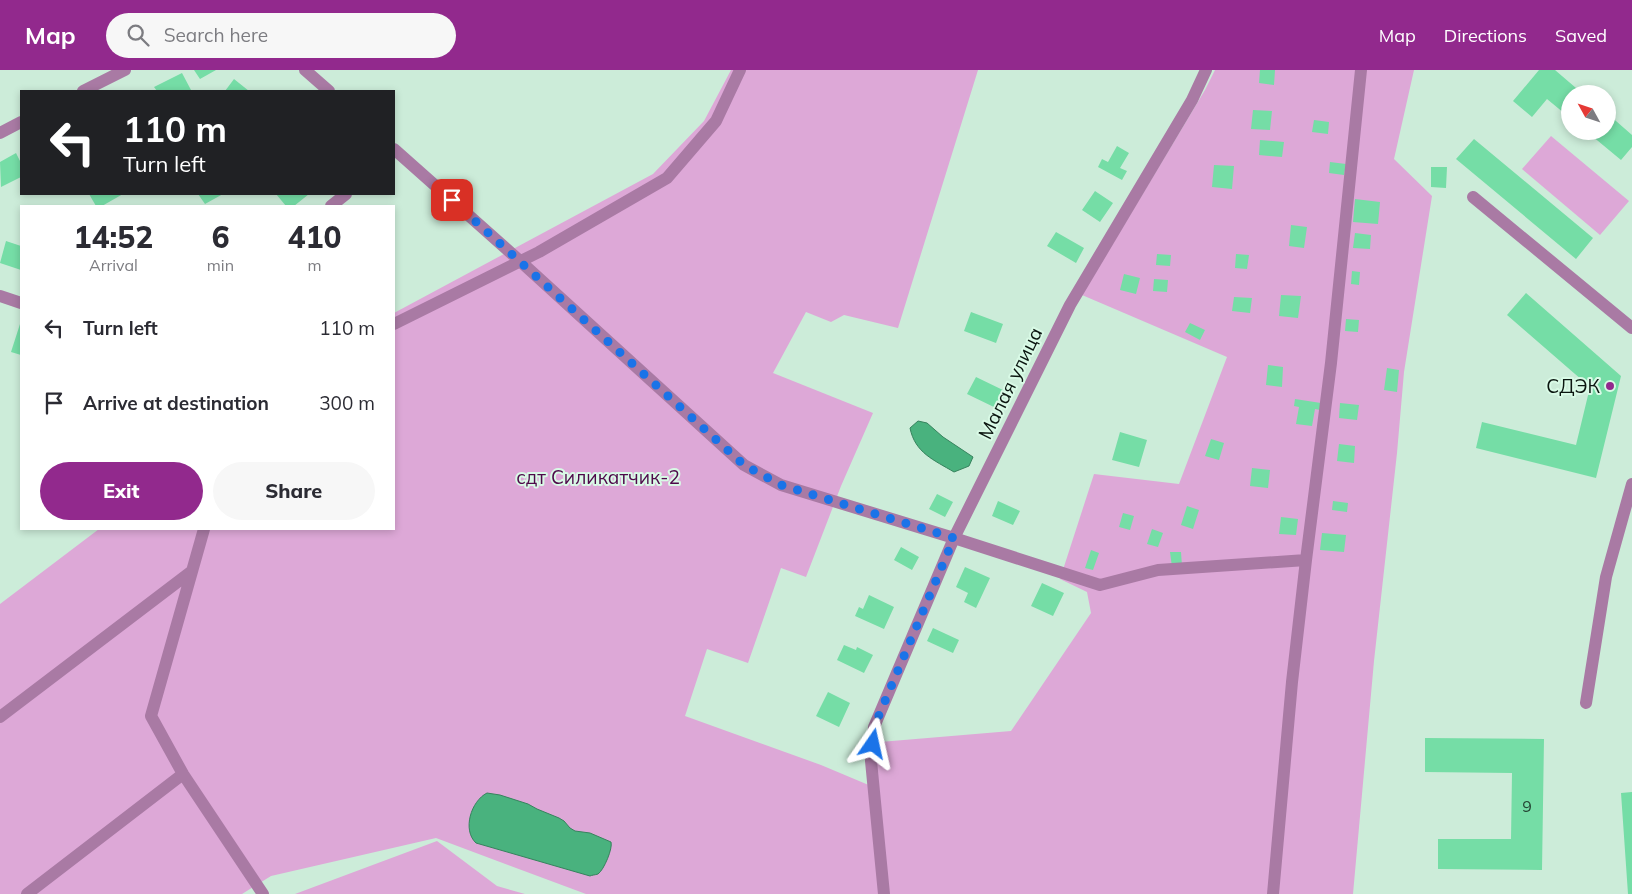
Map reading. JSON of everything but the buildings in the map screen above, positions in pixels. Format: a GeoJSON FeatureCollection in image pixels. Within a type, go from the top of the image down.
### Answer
{"type":"FeatureCollection","features":[{"type":"Feature","properties":{"kind":"street"},"geometry":{"type":"LineString","coordinates":[[85,90],[125,70]]}},
{"type":"Feature","properties":{"kind":"street"},"geometry":{"type":"LineString","coordinates":[[306,70],[328,90]]}},
{"type":"Feature","properties":{"kind":"street"},"geometry":{"type":"LineString","coordinates":[[395,324],[539,252],[667,178],[716,121],[740,70]]}},
{"type":"Feature","properties":{"kind":"street","name":"Малая улица"},"geometry":{"type":"LineString","coordinates":[[884,894],[871,762],[874,727],[954,538],[1070,305],[1192,100],[1206,70]]}},
{"type":"Feature","properties":{"kind":"street"},"geometry":{"type":"LineString","coordinates":[[1273,894],[1291,691],[1331,363],[1361,70]]}},
{"type":"Feature","properties":{"kind":"street"},"geometry":{"type":"LineString","coordinates":[[0,133],[20,123]]}},
{"type":"Feature","properties":{"kind":"street"},"geometry":{"type":"LineString","coordinates":[[395,152],[520,261],[744,465],[781,485],[1100,585],[1158,570],[1306,560]]}},
{"type":"Feature","properties":{"kind":"street"},"geometry":{"type":"LineString","coordinates":[[331,205],[345,195]]}},
{"type":"Feature","properties":{"kind":"street"},"geometry":{"type":"LineString","coordinates":[[1473,197],[1632,328]]}},
{"type":"Feature","properties":{"kind":"street"},"geometry":{"type":"LineString","coordinates":[[0,296],[20,302]]}},
{"type":"Feature","properties":{"kind":"street"},"geometry":{"type":"LineString","coordinates":[[1586,703],[1606,577],[1632,484]]}},
{"type":"Feature","properties":{"kind":"street"},"geometry":{"type":"LineString","coordinates":[[204,530],[151,716],[183,774],[263,894]]}},
{"type":"Feature","properties":{"kind":"street"},"geometry":{"type":"LineString","coordinates":[[0,717],[192,571]]}},
{"type":"Feature","properties":{"kind":"street"},"geometry":{"type":"LineString","coordinates":[[27,894],[183,774]]}},
{"type":"Feature","properties":{"kind":"green space","name":"сдт Силикатчик-2"},"geometry":{"type":"Polygon","coordinates":[[[731,70],[978,70],[898,328],[844,315],[831,322],[806,312],[773,373],[873,413],[841,486],[806,577],[781,568],[748,663],[707,649],[685,716],[821,765],[871,786],[880,742],[1011,731],[1091,613],[1087,592],[1060,579],[1094,474],[1179,484],[1227,357],[1082,295],[1205,90],[1215,70],[1414,70],[1394,159],[1432,196],[1404,372],[1374,661],[1353,894],[586,894],[436,838],[271,876],[242,894],[0,894],[0,604],[98,530],[395,530],[395,312],[653,174],[704,121],[731,70]]]}},
{"type":"Feature","properties":{"kind":"green space"},"geometry":{"type":"Polygon","coordinates":[[[1551,136],[1629,201],[1600,235],[1522,169],[1551,136]]]}},
{"type":"Feature","properties":{"kind":"green space"},"geometry":{"type":"Polygon","coordinates":[[[437,841],[497,886],[525,894],[295,894],[437,841]]]}},
{"type":"Feature","properties":{"kind":"shaded area"},"geometry":{"type":"Polygon","coordinates":[[[918,421],[927,423],[943,437],[973,457],[969,466],[954,472],[926,455],[916,444],[910,428],[918,421]]]}},
{"type":"Feature","properties":{"kind":"shaded area"},"geometry":{"type":"Polygon","coordinates":[[[487,793],[528,804],[559,818],[575,831],[590,833],[611,842],[609,854],[603,868],[598,874],[590,876],[476,843],[470,831],[470,816],[477,802],[487,793]]]}},
{"type":"Feature","properties":{"kind":"place","name":"СДЭК"},"geometry":{"type":"Point","coordinates":[1610,386]}},
{"type":"Feature","properties":{"kind":"route"},"geometry":{"type":"LineString","coordinates":[[452,200],[744,465],[781,485],[954,538],[874,727],[873,744]]}}]}
